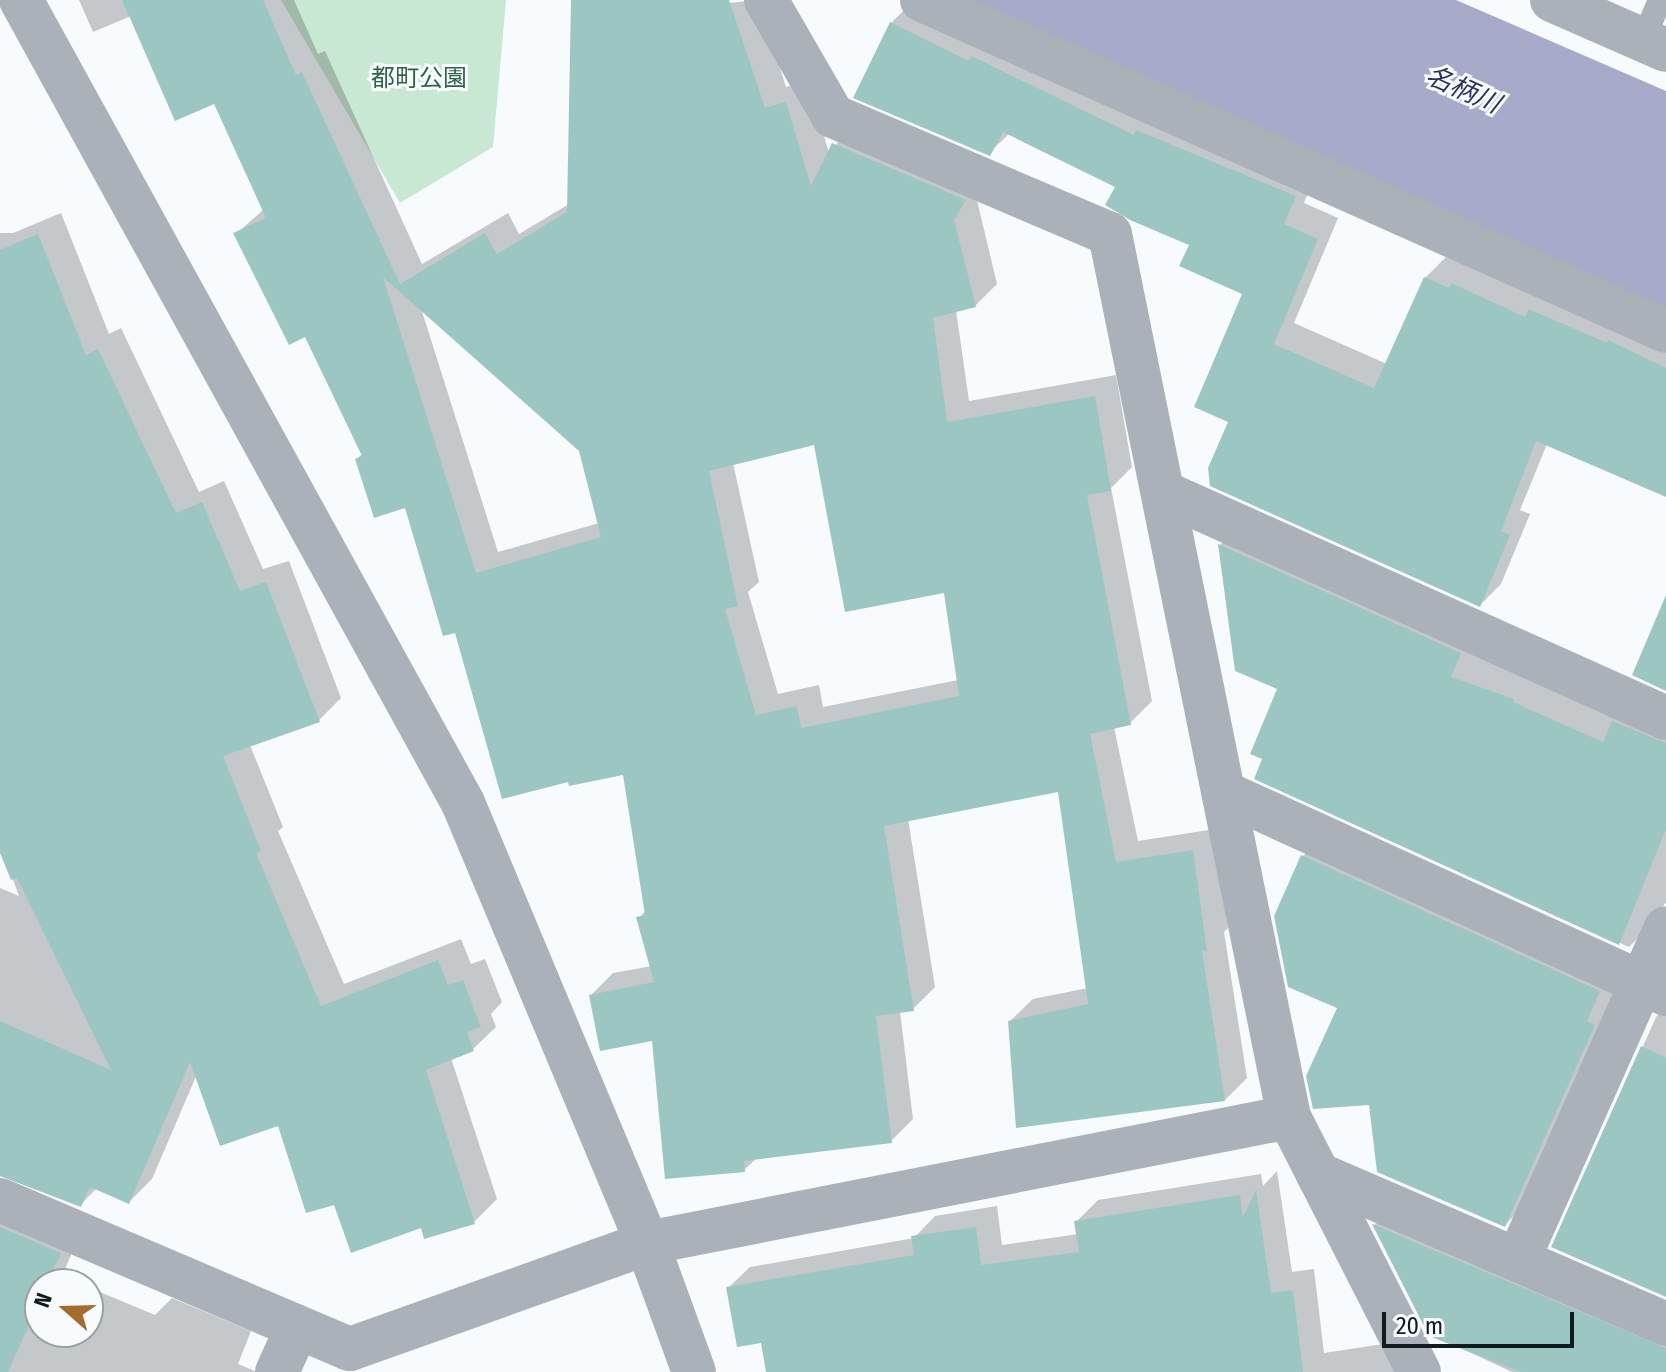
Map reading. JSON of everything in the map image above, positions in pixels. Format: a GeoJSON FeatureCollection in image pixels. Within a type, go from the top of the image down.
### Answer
{"type":"FeatureCollection","features":[{"type":"Feature","properties":{"kind":"street"},"geometry":{"type":"LineString","coordinates":[[21,0],[463,803],[647,1243],[694,1372]]}},
{"type":"Feature","properties":{"kind":"street"},"geometry":{"type":"LineString","coordinates":[[766,0],[833,116],[1110,234],[1165,493],[1289,1117],[1419,1372]]}},
{"type":"Feature","properties":{"kind":"street"},"geometry":{"type":"LineString","coordinates":[[922,0],[1666,331]]}},
{"type":"Feature","properties":{"kind":"street"},"geometry":{"type":"LineString","coordinates":[[1552,0],[1654,45]]}},
{"type":"Feature","properties":{"kind":"street"},"geometry":{"type":"LineString","coordinates":[[1165,493],[1666,718]]}},
{"type":"Feature","properties":{"kind":"street"},"geometry":{"type":"LineString","coordinates":[[1225,793],[1654,989]]}},
{"type":"Feature","properties":{"kind":"street"},"geometry":{"type":"LineString","coordinates":[[1518,1260],[1654,989],[1666,928]]}},
{"type":"Feature","properties":{"kind":"street"},"geometry":{"type":"LineString","coordinates":[[0,1200],[350,1349],[647,1243],[1289,1117]]}},
{"type":"Feature","properties":{"kind":"street"},"geometry":{"type":"LineString","coordinates":[[1318,1174],[1666,1324]]}},
{"type":"Feature","properties":{"kind":"street"},"geometry":{"type":"LineString","coordinates":[[277,1372],[297,1328]]}},
{"type":"Feature","properties":{"kind":"lane"},"geometry":{"type":"LineString","coordinates":[[1654,45],[1660,0]]}},
{"type":"Feature","properties":{"kind":"green space","name":"都町公園"},"geometry":{"type":"Polygon","coordinates":[[[281,0],[506,0],[493,147],[400,203],[281,0]]]}},
{"type":"Feature","properties":{"kind":"water","name":"名柄川"},"geometry":{"type":"Polygon","coordinates":[[[958,0],[1456,0],[1666,91],[1666,311],[958,0]]]}},
{"type":"Feature","properties":{"kind":"building"},"geometry":{"type":"Polygon","coordinates":[[[122,0],[263,0],[296,75],[302,72],[400,284],[485,233],[497,254],[567,212],[571,0],[729,0],[765,108],[786,102],[811,186],[832,143],[966,200],[954,220],[976,307],[933,318],[947,422],[1095,396],[1111,491],[1087,495],[1131,725],[1090,734],[1116,862],[1193,850],[1207,952],[1202,950],[1225,1101],[1016,1128],[1008,1021],[1088,1004],[1058,792],[884,826],[914,1011],[876,1016],[892,1143],[744,1161],[745,1172],[665,1179],[652,1041],[600,1051],[589,995],[654,982],[636,917],[645,915],[623,775],[569,786],[568,782],[502,799],[455,633],[443,636],[405,508],[374,518],[355,459],[362,456],[305,337],[289,345],[233,233],[266,218],[214,104],[175,121],[122,0]],[[383,277],[476,573],[601,537],[579,451],[383,277]],[[814,445],[709,471],[738,606],[725,609],[756,715],[797,706],[801,728],[959,696],[944,593],[845,612],[814,445]]]}},
{"type":"Feature","properties":{"kind":"building"},"geometry":{"type":"Polygon","coordinates":[[[890,22],[969,61],[971,56],[1134,135],[1136,130],[1296,196],[1284,224],[1318,239],[1274,344],[1374,388],[1424,277],[1449,288],[1451,283],[1525,317],[1529,309],[1607,343],[1608,340],[1666,368],[1666,497],[1536,441],[1501,531],[1510,535],[1480,607],[1210,486],[1208,468],[1228,422],[1194,407],[1242,294],[1179,266],[1189,245],[1130,220],[1105,205],[1115,187],[1003,132],[990,156],[853,98],[890,22]]]}},
{"type":"Feature","properties":{"kind":"building"},"geometry":{"type":"Polygon","coordinates":[[[38,234],[86,355],[98,349],[176,513],[202,502],[240,591],[266,582],[320,722],[223,756],[261,851],[256,853],[321,1006],[438,960],[448,985],[463,980],[481,1027],[467,1032],[474,1051],[426,1070],[475,1224],[424,1239],[421,1228],[351,1253],[334,1205],[306,1213],[278,1126],[220,1146],[190,1062],[129,1204],[90,1187],[81,1207],[0,1176],[0,1021],[111,1070],[17,878],[11,880],[0,853],[0,250],[38,234]]]}},
{"type":"Feature","properties":{"kind":"building"},"geometry":{"type":"Polygon","coordinates":[[[1218,544],[1461,653],[1451,677],[1514,699],[1513,702],[1603,742],[1612,721],[1666,743],[1666,829],[1619,945],[1254,779],[1262,759],[1250,754],[1277,689],[1235,671],[1218,544]]]}},
{"type":"Feature","properties":{"kind":"building"},"geometry":{"type":"Polygon","coordinates":[[[1666,595],[1666,691],[1632,675],[1666,595]]]}},
{"type":"Feature","properties":{"kind":"building"},"geometry":{"type":"Polygon","coordinates":[[[1301,855],[1600,991],[1587,1021],[1595,1025],[1505,1227],[1377,1172],[1369,1105],[1313,1109],[1306,1076],[1337,1008],[1288,987],[1274,916],[1301,855]]]}},
{"type":"Feature","properties":{"kind":"building"},"geometry":{"type":"Polygon","coordinates":[[[1641,1046],[1666,1058],[1666,1297],[1551,1247],[1641,1046]]]}},
{"type":"Feature","properties":{"kind":"building"},"geometry":{"type":"Polygon","coordinates":[[[1256,1190],[1271,1293],[1293,1290],[1303,1372],[766,1372],[761,1343],[737,1347],[726,1287],[914,1255],[911,1236],[976,1227],[981,1265],[1079,1252],[1074,1221],[1240,1195],[1243,1217],[1256,1190]]]}},
{"type":"Feature","properties":{"kind":"building"},"geometry":{"type":"Polygon","coordinates":[[[1372,1224],[1666,1348],[1666,1372],[1521,1372],[1429,1336],[1372,1224]]]}},
{"type":"Feature","properties":{"kind":"building"},"geometry":{"type":"Polygon","coordinates":[[[0,1227],[61,1253],[54,1268],[24,1268],[24,1336],[8,1372],[0,1372],[0,1227]]]}}]}
